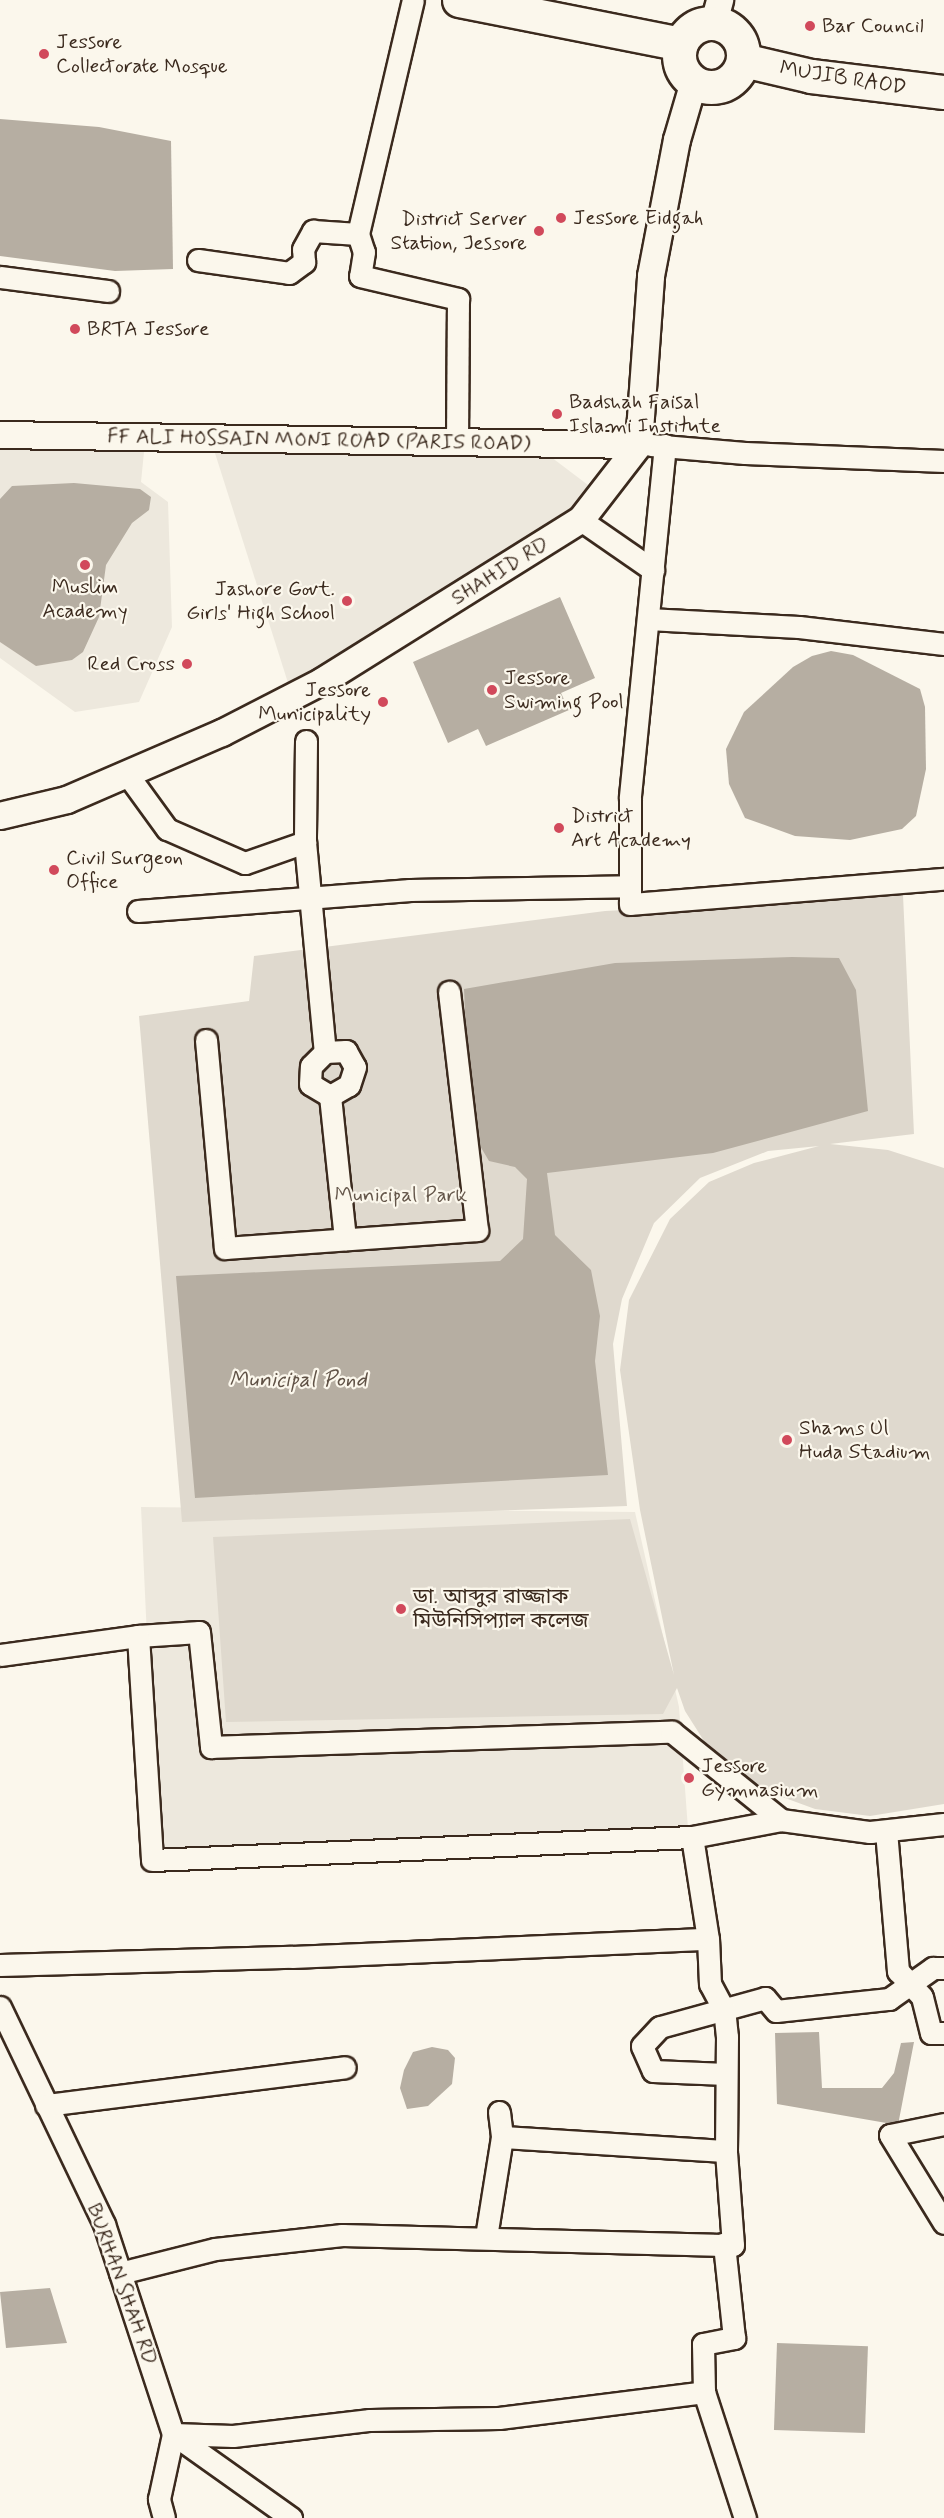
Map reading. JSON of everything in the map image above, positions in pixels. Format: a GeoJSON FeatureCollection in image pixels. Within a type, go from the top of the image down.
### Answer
{"type":"FeatureCollection","features":[{"type":"Feature","properties":{"kind":"highway"},"geometry":{"type":"LineString","coordinates":[[459,0],[681,44]]}},
{"type":"Feature","properties":{"kind":"highway"},"geometry":{"type":"LineString","coordinates":[[717,11],[733,31],[743,49],[740,70],[724,84],[714,87],[694,82],[681,65],[681,44],[693,28],[717,11]]}},
{"type":"Feature","properties":{"kind":"highway","name":"MUJIB RAOD"},"geometry":{"type":"LineString","coordinates":[[743,60],[812,76],[944,92]]}},
{"type":"Feature","properties":{"kind":"street"},"geometry":{"type":"LineString","coordinates":[[413,0],[358,234],[364,252],[360,276],[458,299],[456,442]]}},
{"type":"Feature","properties":{"kind":"street"},"geometry":{"type":"LineString","coordinates":[[694,82],[677,140],[651,276],[639,445],[665,445],[744,453],[944,461]]}},
{"type":"Feature","properties":{"kind":"street"},"geometry":{"type":"LineString","coordinates":[[198,260],[289,273],[304,262],[303,249],[313,231],[358,234]]}},
{"type":"Feature","properties":{"kind":"street"},"geometry":{"type":"LineString","coordinates":[[0,278],[108,291]]}},
{"type":"Feature","properties":{"kind":"street","name":"FF ALI HOSSAIN MONI ROAD (PARIS ROAD)"},"geometry":{"type":"LineString","coordinates":[[0,435],[639,445]]}},
{"type":"Feature","properties":{"kind":"street","name":"SHAHID RD"},"geometry":{"type":"LineString","coordinates":[[0,816],[67,800],[222,733],[323,681],[581,520],[639,445]]}},
{"type":"Feature","properties":{"kind":"street"},"geometry":{"type":"LineString","coordinates":[[665,445],[630,798],[630,904],[944,879]]}},
{"type":"Feature","properties":{"kind":"street"},"geometry":{"type":"LineString","coordinates":[[581,520],[653,570]]}},
{"type":"Feature","properties":{"kind":"street"},"geometry":{"type":"LineString","coordinates":[[648,619],[799,627],[944,644]]}},
{"type":"Feature","properties":{"kind":"street"},"geometry":{"type":"LineString","coordinates":[[306,741],[305,842],[325,1052]]}},
{"type":"Feature","properties":{"kind":"street"},"geometry":{"type":"LineString","coordinates":[[127,774],[167,829],[245,863],[305,842]]}},
{"type":"Feature","properties":{"kind":"street"},"geometry":{"type":"LineString","coordinates":[[138,911],[410,890],[630,886]]}},
{"type":"Feature","properties":{"kind":"street"},"geometry":{"type":"LineString","coordinates":[[206,1040],[225,1248],[477,1230],[449,992]]}},
{"type":"Feature","properties":{"kind":"street"},"geometry":{"type":"LineString","coordinates":[[346,1051],[355,1067],[349,1085],[330,1096],[310,1084],[311,1066],[325,1052],[346,1051]]}},
{"type":"Feature","properties":{"kind":"street"},"geometry":{"type":"LineString","coordinates":[[330,1096],[345,1239]]}},
{"type":"Feature","properties":{"kind":"street"},"geometry":{"type":"LineString","coordinates":[[0,1655],[138,1636],[199,1632],[211,1747],[672,1732],[781,1820]]}},
{"type":"Feature","properties":{"kind":"street"},"geometry":{"type":"LineString","coordinates":[[138,1636],[152,1860],[692,1837],[781,1820],[886,1831],[944,1824]]}},
{"type":"Feature","properties":{"kind":"street"},"geometry":{"type":"LineString","coordinates":[[886,1831],[898,1971],[912,1983],[922,1997],[931,2033],[944,2033]]}},
{"type":"Feature","properties":{"kind":"street"},"geometry":{"type":"LineString","coordinates":[[120,2273],[215,2249],[342,2235],[734,2245],[726,2151],[724,2010],[710,1983],[708,1939],[692,1837]]}},
{"type":"Feature","properties":{"kind":"street"},"geometry":{"type":"LineString","coordinates":[[0,1965],[292,1957],[708,1939]]}},
{"type":"Feature","properties":{"kind":"street"},"geometry":{"type":"LineString","coordinates":[[726,2074],[653,2072],[642,2046],[660,2027],[765,1998],[776,2011],[889,1998],[933,1968],[944,1968]]}},
{"type":"Feature","properties":{"kind":"street","name":"BURHAN SHAH RD"},"geometry":{"type":"LineString","coordinates":[[0,2007],[104,2224],[174,2434]]}},
{"type":"Feature","properties":{"kind":"street"},"geometry":{"type":"LineString","coordinates":[[46,2105],[345,2067]]}},
{"type":"Feature","properties":{"kind":"street"},"geometry":{"type":"LineString","coordinates":[[486,2237],[502,2138],[500,2112]]}},
{"type":"Feature","properties":{"kind":"street"},"geometry":{"type":"LineString","coordinates":[[944,2124],[890,2135],[944,2223]]}},
{"type":"Feature","properties":{"kind":"street"},"geometry":{"type":"LineString","coordinates":[[502,2138],[726,2151]]}},
{"type":"Feature","properties":{"kind":"street"},"geometry":{"type":"LineString","coordinates":[[724,2244],[734,2338],[703,2344],[704,2392],[745,2518]]}},
{"type":"Feature","properties":{"kind":"street"},"geometry":{"type":"LineString","coordinates":[[174,2434],[233,2436],[370,2420],[499,2418],[704,2392]]}},
{"type":"Feature","properties":{"kind":"street"},"geometry":{"type":"LineString","coordinates":[[164,2518],[159,2499],[174,2434]]}},
{"type":"Feature","properties":{"kind":"street"},"geometry":{"type":"LineString","coordinates":[[174,2434],[291,2518]]}},
{"type":"Feature","properties":{"kind":"shaded area","name":"Muslim Academy"},"geometry":{"type":"Polygon","coordinates":[[[0,441],[145,442],[141,482],[168,502],[172,627],[139,702],[75,712],[0,658],[0,441]]]}},
{"type":"Feature","properties":{"kind":"shaded area","name":"Jashore Govt. Girls' High School"},"geometry":{"type":"Polygon","coordinates":[[[214,450],[551,457],[588,485],[587,500],[575,516],[289,686],[214,450]]]}},
{"type":"Feature","properties":{"kind":"shaded area","name":"ডা. আব্দুর রাজ্জাক মিউনিসিপ্যাল কলেজ"},"geometry":{"type":"Polygon","coordinates":[[[141,1507],[635,1512],[679,1707],[688,1829],[157,1854],[141,1507]]]}},
{"type":"Feature","properties":{"kind":"green space","name":"Municipal Park"},"geometry":{"type":"Polygon","coordinates":[[[903,895],[914,1134],[830,1144],[888,1150],[944,1168],[944,1804],[870,1816],[815,1809],[747,1784],[718,1763],[685,1711],[677,1688],[663,1714],[226,1722],[213,1537],[630,1519],[674,1675],[640,1510],[620,1370],[629,1300],[670,1219],[709,1182],[754,1163],[819,1146],[768,1151],[700,1178],[654,1223],[622,1299],[613,1344],[627,1506],[182,1522],[139,1016],[249,1001],[254,956],[605,911],[903,895]]]}},
{"type":"Feature","properties":{"kind":"water"},"geometry":{"type":"Polygon","coordinates":[[[0,119],[99,127],[171,141],[173,269],[115,271],[0,256],[0,119]]]}},
{"type":"Feature","properties":{"kind":"water"},"geometry":{"type":"Polygon","coordinates":[[[74,483],[140,489],[151,497],[149,510],[132,523],[106,565],[99,617],[83,652],[72,660],[36,666],[0,642],[0,499],[12,486],[74,483]]]}},
{"type":"Feature","properties":{"kind":"water"},"geometry":{"type":"Polygon","coordinates":[[[560,597],[595,678],[561,693],[569,710],[486,746],[478,729],[448,743],[413,662],[560,597]]]}},
{"type":"Feature","properties":{"kind":"water"},"geometry":{"type":"Polygon","coordinates":[[[831,651],[853,655],[920,689],[925,707],[926,769],[916,816],[902,829],[850,840],[795,836],[745,818],[729,784],[726,749],[744,712],[793,667],[812,656],[831,651]]]}},
{"type":"Feature","properties":{"kind":"water","name":"Municipal Pond"},"geometry":{"type":"Polygon","coordinates":[[[792,957],[839,958],[856,990],[868,1111],[713,1153],[547,1173],[555,1235],[591,1270],[600,1316],[595,1361],[608,1475],[195,1498],[176,1276],[500,1261],[523,1239],[527,1179],[515,1167],[489,1161],[470,1129],[464,989],[615,963],[792,957]]]}},
{"type":"Feature","properties":{"kind":"water"},"geometry":{"type":"Polygon","coordinates":[[[819,2032],[822,2088],[882,2088],[894,2073],[901,2043],[914,2042],[898,2125],[777,2104],[775,2033],[819,2032]]]}},
{"type":"Feature","properties":{"kind":"water"},"geometry":{"type":"Polygon","coordinates":[[[432,2047],[448,2050],[455,2058],[452,2084],[428,2106],[407,2109],[400,2088],[404,2070],[413,2052],[432,2047]]]}},
{"type":"Feature","properties":{"kind":"water"},"geometry":{"type":"Polygon","coordinates":[[[50,2288],[67,2343],[6,2348],[0,2292],[50,2288]]]}},
{"type":"Feature","properties":{"kind":"water"},"geometry":{"type":"Polygon","coordinates":[[[777,2343],[868,2346],[865,2433],[774,2430],[777,2343]]]}},
{"type":"Feature","properties":{"kind":"place","name":"Bar Council"},"geometry":{"type":"Point","coordinates":[810,26]}},
{"type":"Feature","properties":{"kind":"place","name":"Jessore Collectorate Mosque"},"geometry":{"type":"Point","coordinates":[44,54]}},
{"type":"Feature","properties":{"kind":"place","name":"Jessore Eidgah"},"geometry":{"type":"Point","coordinates":[561,218]}},
{"type":"Feature","properties":{"kind":"place","name":"District Server Station, Jessore"},"geometry":{"type":"Point","coordinates":[539,231]}},
{"type":"Feature","properties":{"kind":"place","name":"BRTA Jessore"},"geometry":{"type":"Point","coordinates":[75,329]}},
{"type":"Feature","properties":{"kind":"place","name":"Badshah Faisal Islami Institute"},"geometry":{"type":"Point","coordinates":[557,414]}},
{"type":"Feature","properties":{"kind":"place","name":"Muslim Academy"},"geometry":{"type":"Point","coordinates":[85,565]}},
{"type":"Feature","properties":{"kind":"place","name":"Jashore Govt. Girls' High School"},"geometry":{"type":"Point","coordinates":[347,601]}},
{"type":"Feature","properties":{"kind":"place","name":"Red Cross"},"geometry":{"type":"Point","coordinates":[187,664]}},
{"type":"Feature","properties":{"kind":"place","name":"Jessore Swiming Pool"},"geometry":{"type":"Point","coordinates":[492,690]}},
{"type":"Feature","properties":{"kind":"place","name":"Jessore Municipality"},"geometry":{"type":"Point","coordinates":[383,702]}},
{"type":"Feature","properties":{"kind":"place","name":"District Art Academy"},"geometry":{"type":"Point","coordinates":[559,828]}},
{"type":"Feature","properties":{"kind":"place","name":"Civil Surgeon Office"},"geometry":{"type":"Point","coordinates":[54,870]}},
{"type":"Feature","properties":{"kind":"place","name":"Shams Ul Huda Stadium"},"geometry":{"type":"Point","coordinates":[787,1440]}},
{"type":"Feature","properties":{"kind":"place","name":"ডা. আব্দুর রাজ্জাক মিউনিসিপ্যাল কলেজ"},"geometry":{"type":"Point","coordinates":[401,1609]}},
{"type":"Feature","properties":{"kind":"place","name":"Jessore Gymnasium"},"geometry":{"type":"Point","coordinates":[689,1778]}}]}
